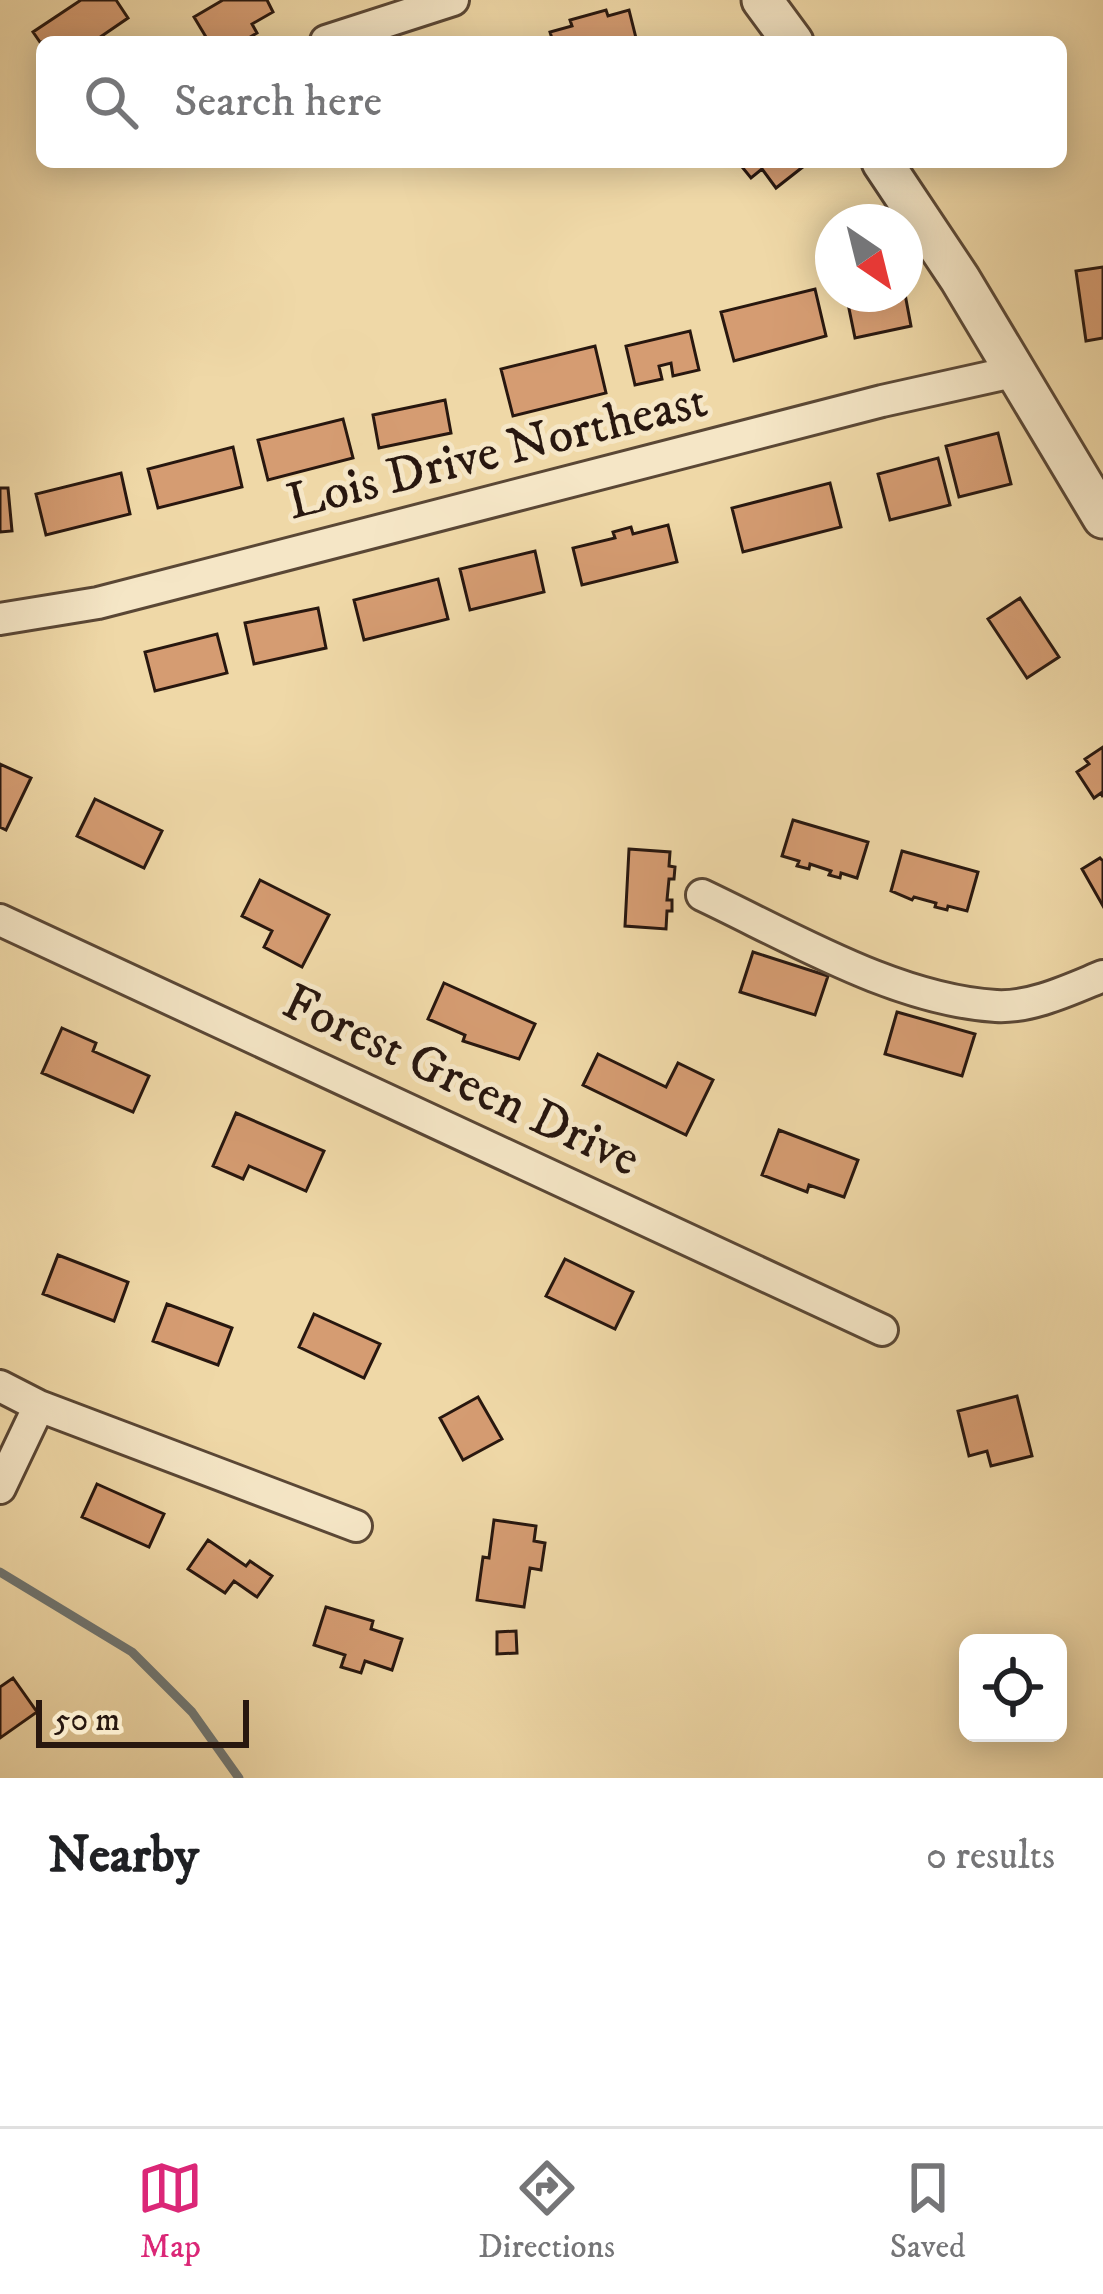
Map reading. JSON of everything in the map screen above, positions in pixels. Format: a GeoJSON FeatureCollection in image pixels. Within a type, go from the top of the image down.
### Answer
{"type":"FeatureCollection","features":[{"type":"Feature","properties":{"kind":"street"},"geometry":{"type":"LineString","coordinates":[[341,36],[453,0]]}},
{"type":"Feature","properties":{"kind":"street"},"geometry":{"type":"LineString","coordinates":[[762,0],[789,36]]}},
{"type":"Feature","properties":{"kind":"street"},"geometry":{"type":"LineString","coordinates":[[886,168],[1017,371],[1103,518]]}},
{"type":"Feature","properties":{"kind":"street","name":"Lois Drive Northeast"},"geometry":{"type":"LineString","coordinates":[[0,619],[98,603],[882,401],[1017,371]]}},
{"type":"Feature","properties":{"kind":"street"},"geometry":{"type":"LineString","coordinates":[[702,895],[889,984],[999,1007],[1059,995],[1103,976]]}},
{"type":"Feature","properties":{"kind":"street","name":"Forest Green Drive"},"geometry":{"type":"LineString","coordinates":[[0,920],[882,1330]]}},
{"type":"Feature","properties":{"kind":"street"},"geometry":{"type":"LineString","coordinates":[[0,1386],[39,1406],[356,1526]]}},
{"type":"Feature","properties":{"kind":"street"},"geometry":{"type":"LineString","coordinates":[[0,1488],[39,1406]]}},
{"type":"Feature","properties":{"kind":"building"},"geometry":{"type":"Polygon","coordinates":[[[81,0],[116,0],[128,18],[102,36],[36,36],[33,32],[81,0]]]}},
{"type":"Feature","properties":{"kind":"building"},"geometry":{"type":"Polygon","coordinates":[[[223,0],[267,0],[273,12],[252,24],[257,33],[252,36],[205,36],[194,17],[223,0]]]}},
{"type":"Feature","properties":{"kind":"building"},"geometry":{"type":"Polygon","coordinates":[[[606,10],[608,16],[629,10],[636,36],[551,36],[550,32],[572,26],[570,20],[606,10]]]}},
{"type":"Feature","properties":{"kind":"building"},"geometry":{"type":"Polygon","coordinates":[[[743,168],[801,168],[776,188],[762,169],[751,178],[743,168]]]}},
{"type":"Feature","properties":{"kind":"building"},"geometry":{"type":"Polygon","coordinates":[[[1103,267],[1103,338],[1086,341],[1076,271],[1103,267]]]}},
{"type":"Feature","properties":{"kind":"building"},"geometry":{"type":"Polygon","coordinates":[[[815,289],[815,312],[820,312],[826,336],[734,361],[721,312],[815,289]]]}},
{"type":"Feature","properties":{"kind":"building"},"geometry":{"type":"Polygon","coordinates":[[[850,312],[908,312],[911,326],[855,338],[850,312]]]}},
{"type":"Feature","properties":{"kind":"building"},"geometry":{"type":"Polygon","coordinates":[[[690,331],[699,370],[673,376],[671,363],[659,366],[662,379],[635,385],[626,346],[690,331]]]}},
{"type":"Feature","properties":{"kind":"building"},"geometry":{"type":"Polygon","coordinates":[[[595,346],[606,393],[513,416],[501,369],[595,346]]]}},
{"type":"Feature","properties":{"kind":"building"},"geometry":{"type":"Polygon","coordinates":[[[445,400],[451,433],[379,448],[373,415],[445,400]]]}},
{"type":"Feature","properties":{"kind":"building"},"geometry":{"type":"Polygon","coordinates":[[[343,419],[353,458],[268,480],[258,440],[343,419]]]}},
{"type":"Feature","properties":{"kind":"building"},"geometry":{"type":"Polygon","coordinates":[[[998,433],[1011,484],[959,497],[946,446],[998,433]]]}},
{"type":"Feature","properties":{"kind":"building"},"geometry":{"type":"Polygon","coordinates":[[[233,447],[242,487],[158,508],[148,469],[233,447]]]}},
{"type":"Feature","properties":{"kind":"building"},"geometry":{"type":"Polygon","coordinates":[[[938,458],[950,505],[890,520],[878,474],[938,458]]]}},
{"type":"Feature","properties":{"kind":"building"},"geometry":{"type":"Polygon","coordinates":[[[121,473],[130,514],[46,535],[36,494],[121,473]]]}},
{"type":"Feature","properties":{"kind":"building"},"geometry":{"type":"Polygon","coordinates":[[[830,483],[841,527],[743,552],[732,508],[830,483]]]}},
{"type":"Feature","properties":{"kind":"building"},"geometry":{"type":"Polygon","coordinates":[[[0,488],[8,488],[12,531],[0,532],[0,488]]]}},
{"type":"Feature","properties":{"kind":"building"},"geometry":{"type":"Polygon","coordinates":[[[668,525],[677,562],[582,585],[573,548],[615,538],[613,532],[631,527],[633,534],[668,525]]]}},
{"type":"Feature","properties":{"kind":"building"},"geometry":{"type":"Polygon","coordinates":[[[535,551],[544,592],[470,610],[460,569],[535,551]]]}},
{"type":"Feature","properties":{"kind":"building"},"geometry":{"type":"Polygon","coordinates":[[[438,579],[448,619],[364,640],[354,600],[438,579]]]}},
{"type":"Feature","properties":{"kind":"building"},"geometry":{"type":"Polygon","coordinates":[[[1020,598],[1059,657],[1027,678],[988,619],[1020,598]]]}},
{"type":"Feature","properties":{"kind":"building"},"geometry":{"type":"Polygon","coordinates":[[[318,608],[326,648],[254,664],[245,623],[318,608]]]}},
{"type":"Feature","properties":{"kind":"building"},"geometry":{"type":"Polygon","coordinates":[[[217,634],[227,673],[155,691],[145,652],[217,634]]]}},
{"type":"Feature","properties":{"kind":"building"},"geometry":{"type":"Polygon","coordinates":[[[1103,747],[1103,797],[1101,793],[1094,798],[1077,772],[1089,764],[1085,759],[1103,747]]]}},
{"type":"Feature","properties":{"kind":"building"},"geometry":{"type":"Polygon","coordinates":[[[0,764],[31,778],[6,830],[0,827],[0,764]]]}},
{"type":"Feature","properties":{"kind":"building"},"geometry":{"type":"Polygon","coordinates":[[[95,799],[162,831],[144,868],[77,836],[95,799]]]}},
{"type":"Feature","properties":{"kind":"building"},"geometry":{"type":"Polygon","coordinates":[[[793,820],[868,842],[857,878],[829,875],[831,871],[810,864],[809,869],[797,866],[799,861],[782,856],[793,820]]]}},
{"type":"Feature","properties":{"kind":"building"},"geometry":{"type":"Polygon","coordinates":[[[629,849],[670,852],[669,866],[675,867],[674,879],[669,879],[667,900],[672,900],[672,911],[667,911],[666,929],[625,926],[629,849]]]}},
{"type":"Feature","properties":{"kind":"building"},"geometry":{"type":"Polygon","coordinates":[[[902,851],[978,872],[967,911],[935,907],[936,903],[891,891],[902,851]]]}},
{"type":"Feature","properties":{"kind":"building"},"geometry":{"type":"Polygon","coordinates":[[[1100,858],[1103,861],[1103,906],[1082,869],[1100,858]]]}},
{"type":"Feature","properties":{"kind":"building"},"geometry":{"type":"Polygon","coordinates":[[[260,880],[329,915],[302,967],[264,947],[272,931],[242,916],[260,880]]]}},
{"type":"Feature","properties":{"kind":"building"},"geometry":{"type":"Polygon","coordinates":[[[753,952],[828,976],[815,1015],[740,992],[753,952]]]}},
{"type":"Feature","properties":{"kind":"building"},"geometry":{"type":"Polygon","coordinates":[[[444,983],[535,1024],[519,1059],[463,1041],[465,1035],[428,1019],[444,983]]]}},
{"type":"Feature","properties":{"kind":"building"},"geometry":{"type":"Polygon","coordinates":[[[897,1012],[975,1034],[962,1076],[885,1054],[897,1012]]]}},
{"type":"Feature","properties":{"kind":"building"},"geometry":{"type":"Polygon","coordinates":[[[62,1028],[96,1043],[93,1051],[149,1076],[133,1112],[42,1073],[62,1028]]]}},
{"type":"Feature","properties":{"kind":"building"},"geometry":{"type":"Polygon","coordinates":[[[598,1054],[666,1087],[678,1063],[713,1080],[686,1135],[583,1085],[598,1054]]]}},
{"type":"Feature","properties":{"kind":"building"},"geometry":{"type":"Polygon","coordinates":[[[236,1113],[324,1151],[306,1191],[249,1166],[243,1179],[213,1166],[236,1113]]]}},
{"type":"Feature","properties":{"kind":"building"},"geometry":{"type":"Polygon","coordinates":[[[779,1130],[858,1160],[844,1197],[809,1185],[807,1192],[762,1175],[779,1130]]]}},
{"type":"Feature","properties":{"kind":"building"},"geometry":{"type":"Polygon","coordinates":[[[58,1255],[128,1282],[114,1321],[43,1294],[58,1255]]]}},
{"type":"Feature","properties":{"kind":"building"},"geometry":{"type":"Polygon","coordinates":[[[565,1259],[633,1292],[615,1329],[546,1296],[565,1259]]]}},
{"type":"Feature","properties":{"kind":"building"},"geometry":{"type":"Polygon","coordinates":[[[167,1304],[232,1328],[218,1365],[153,1341],[167,1304]]]}},
{"type":"Feature","properties":{"kind":"building"},"geometry":{"type":"Polygon","coordinates":[[[314,1314],[380,1344],[364,1378],[299,1347],[314,1314]]]}},
{"type":"Feature","properties":{"kind":"building"},"geometry":{"type":"Polygon","coordinates":[[[1017,1396],[1032,1456],[991,1466],[987,1451],[969,1456],[958,1411],[1017,1396]]]}},
{"type":"Feature","properties":{"kind":"building"},"geometry":{"type":"Polygon","coordinates":[[[478,1397],[502,1439],[463,1460],[440,1418],[478,1397]]]}},
{"type":"Feature","properties":{"kind":"building"},"geometry":{"type":"Polygon","coordinates":[[[97,1484],[164,1514],[149,1547],[82,1517],[97,1484]]]}},
{"type":"Feature","properties":{"kind":"building"},"geometry":{"type":"Polygon","coordinates":[[[494,1520],[536,1526],[534,1541],[545,1543],[541,1570],[530,1568],[524,1607],[477,1600],[494,1520]]]}},
{"type":"Feature","properties":{"kind":"building"},"geometry":{"type":"Polygon","coordinates":[[[208,1540],[246,1566],[250,1561],[272,1576],[257,1597],[234,1581],[225,1593],[188,1569],[208,1540]]]}},
{"type":"Feature","properties":{"kind":"building"},"geometry":{"type":"Polygon","coordinates":[[[326,1607],[373,1621],[371,1629],[402,1639],[392,1670],[365,1661],[361,1673],[341,1667],[345,1655],[314,1645],[326,1607]]]}},
{"type":"Feature","properties":{"kind":"building"},"geometry":{"type":"Polygon","coordinates":[[[516,1631],[517,1653],[497,1654],[497,1632],[516,1631]]]}},
{"type":"Feature","properties":{"kind":"building"},"geometry":{"type":"Polygon","coordinates":[[[13,1678],[37,1712],[0,1738],[0,1687],[13,1678]]]}},
{"type":"Feature","properties":{"kind":"waterway"},"geometry":{"type":"LineString","coordinates":[[0,1572],[132,1652],[192,1712],[239,1778]]}}]}
